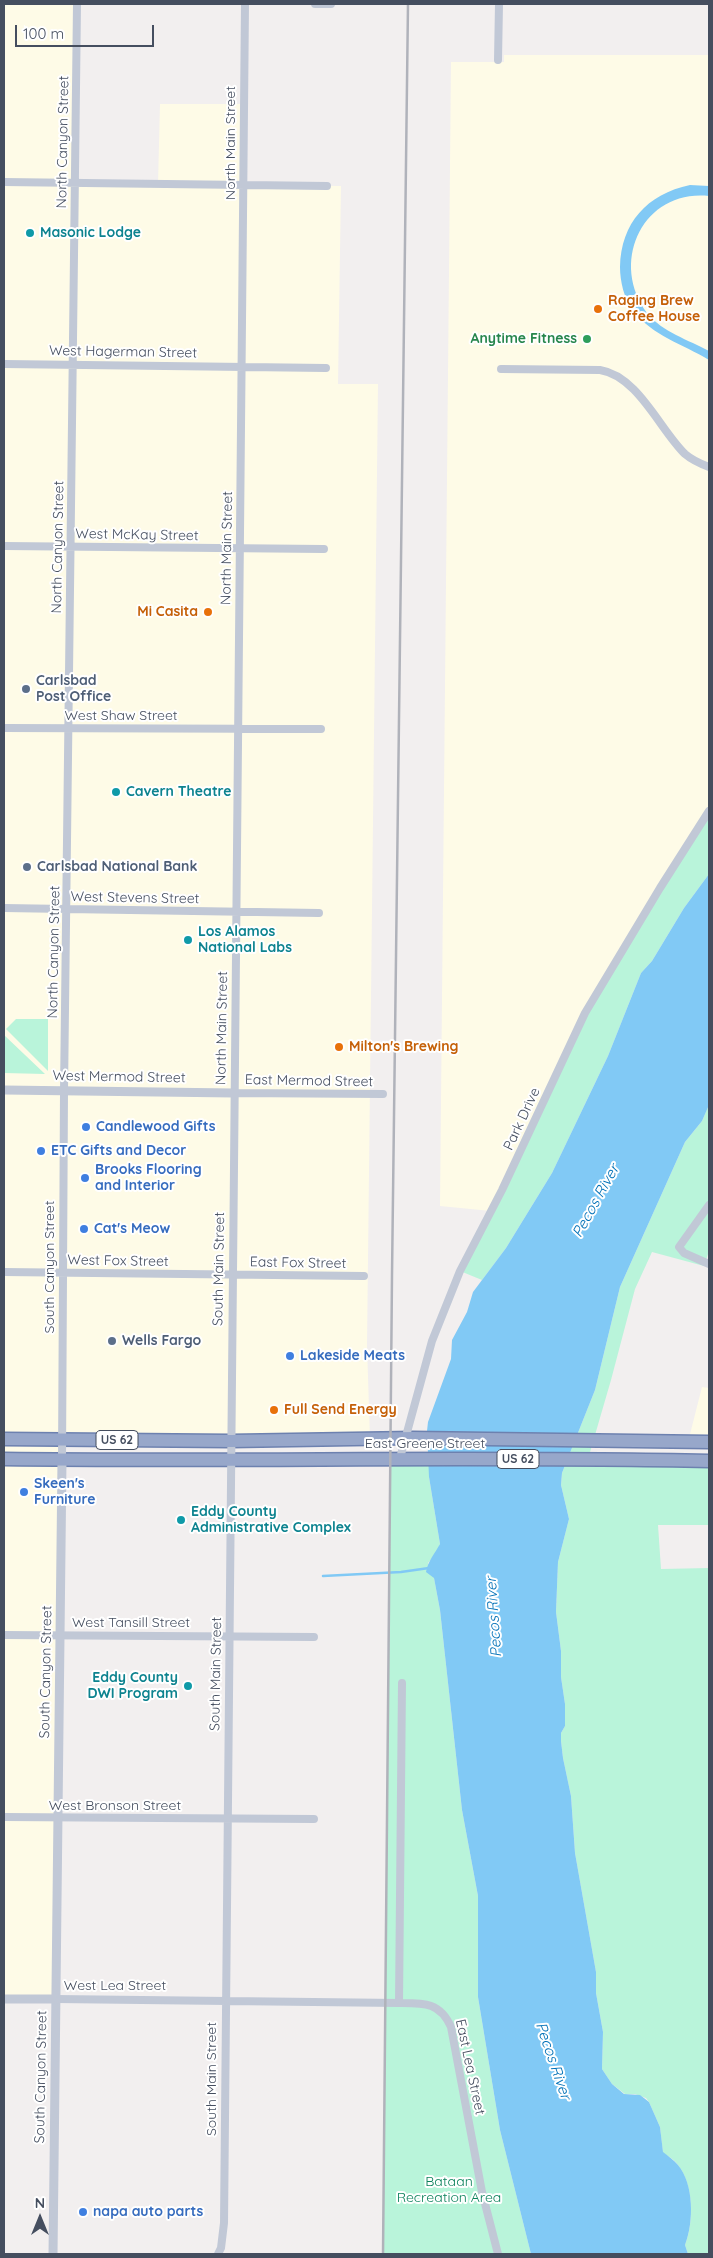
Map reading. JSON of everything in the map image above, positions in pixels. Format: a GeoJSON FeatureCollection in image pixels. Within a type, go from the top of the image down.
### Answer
{"type":"FeatureCollection","features":[{"type":"Feature","properties":{"kind":"highway","name":"East Greene Street"},"geometry":{"type":"LineString","coordinates":[[231,1441],[418,1438],[709,1442]]}},
{"type":"Feature","properties":{"kind":"highway","name":"US 62"},"geometry":{"type":"LineString","coordinates":[[4,1439],[231,1441]]}},
{"type":"Feature","properties":{"kind":"highway","name":"East Greene Street"},"geometry":{"type":"LineString","coordinates":[[231,1461],[424,1458],[709,1461]]}},
{"type":"Feature","properties":{"kind":"highway","name":"US 62"},"geometry":{"type":"LineString","coordinates":[[4,1460],[231,1461]]}},
{"type":"Feature","properties":{"kind":"street","name":"North Canyon Street"},"geometry":{"type":"LineString","coordinates":[[64,1091],[77,4]]}},
{"type":"Feature","properties":{"kind":"street","name":"North Main Street"},"geometry":{"type":"LineString","coordinates":[[234,1093],[245,4]]}},
{"type":"Feature","properties":{"kind":"street"},"geometry":{"type":"LineString","coordinates":[[315,4],[331,4]]}},
{"type":"Feature","properties":{"kind":"street"},"geometry":{"type":"LineString","coordinates":[[498,60],[499,4]]}},
{"type":"Feature","properties":{"kind":"street"},"geometry":{"type":"LineString","coordinates":[[4,182],[327,186]]}},
{"type":"Feature","properties":{"kind":"street","name":"West Hagerman Street"},"geometry":{"type":"LineString","coordinates":[[4,364],[326,368]]}},
{"type":"Feature","properties":{"kind":"street"},"geometry":{"type":"LineString","coordinates":[[501,369],[600,370],[616,375],[634,390],[687,456],[709,467]]}},
{"type":"Feature","properties":{"kind":"street","name":"West McKay Street"},"geometry":{"type":"LineString","coordinates":[[4,546],[324,549]]}},
{"type":"Feature","properties":{"kind":"street","name":"West Shaw Street"},"geometry":{"type":"LineString","coordinates":[[4,728],[321,729]]}},
{"type":"Feature","properties":{"kind":"street","name":"Park Drive"},"geometry":{"type":"LineString","coordinates":[[400,1458],[432,1341],[451,1292],[502,1190],[585,1013],[709,811]]}},
{"type":"Feature","properties":{"kind":"street","name":"West Stevens Street"},"geometry":{"type":"LineString","coordinates":[[4,908],[320,913]]}},
{"type":"Feature","properties":{"kind":"street","name":"West Mermod Street"},"geometry":{"type":"LineString","coordinates":[[4,1090],[234,1093]]}},
{"type":"Feature","properties":{"kind":"street","name":"South Canyon Street"},"geometry":{"type":"LineString","coordinates":[[53,2254],[57,1818],[61,1636],[64,1091]]}},
{"type":"Feature","properties":{"kind":"street","name":"East Mermod Street"},"geometry":{"type":"LineString","coordinates":[[234,1093],[383,1094]]}},
{"type":"Feature","properties":{"kind":"street","name":"South Main Street"},"geometry":{"type":"LineString","coordinates":[[218,2254],[222,2243],[224,2223],[234,1093]]}},
{"type":"Feature","properties":{"kind":"street"},"geometry":{"type":"LineString","coordinates":[[709,1205],[678,1247],[684,1253],[709,1264]]}},
{"type":"Feature","properties":{"kind":"street","name":"West Fox Street"},"geometry":{"type":"LineString","coordinates":[[4,1272],[232,1274]]}},
{"type":"Feature","properties":{"kind":"street","name":"East Fox Street"},"geometry":{"type":"LineString","coordinates":[[232,1274],[364,1276]]}},
{"type":"Feature","properties":{"kind":"street","name":"West Tansill Street"},"geometry":{"type":"LineString","coordinates":[[4,1635],[314,1637]]}},
{"type":"Feature","properties":{"kind":"street"},"geometry":{"type":"LineString","coordinates":[[399,2003],[402,1683]]}},
{"type":"Feature","properties":{"kind":"street","name":"West Bronson Street"},"geometry":{"type":"LineString","coordinates":[[4,1817],[314,1819]]}},
{"type":"Feature","properties":{"kind":"street","name":"West Lea Street"},"geometry":{"type":"LineString","coordinates":[[4,1999],[226,2001]]}},
{"type":"Feature","properties":{"kind":"street","name":"East Lea Street"},"geometry":{"type":"LineString","coordinates":[[226,2001],[399,2003],[433,2006],[446,2016],[451,2028],[482,2192],[498,2254]]}},
{"type":"Feature","properties":{"kind":"shaded area"},"geometry":{"type":"Polygon","coordinates":[[[4,4],[77,4],[75,183],[158,184],[160,104],[244,104],[243,185],[341,186],[338,384],[378,384],[367,1346],[370,1439],[62,1440],[56,1999],[4,1999],[4,4]]]}},
{"type":"Feature","properties":{"kind":"shaded area"},"geometry":{"type":"Polygon","coordinates":[[[504,55],[709,55],[709,811],[491,1211],[440,1206],[451,62],[504,62],[504,55]]]}},
{"type":"Feature","properties":{"kind":"shaded area"},"geometry":{"type":"Polygon","coordinates":[[[702,1387],[709,1388],[709,1442],[688,1442],[702,1387]]]}},
{"type":"Feature","properties":{"kind":"green space"},"geometry":{"type":"Polygon","coordinates":[[[709,811],[709,874],[684,908],[652,961],[641,973],[608,1056],[552,1173],[506,1248],[482,1280],[460,1271],[585,1013],[709,811]]]}},
{"type":"Feature","properties":{"kind":"green space"},"geometry":{"type":"Polygon","coordinates":[[[16,1019],[48,1019],[48,1071],[6,1029],[16,1019]]]}},
{"type":"Feature","properties":{"kind":"green space"},"geometry":{"type":"Polygon","coordinates":[[[4,1035],[45,1074],[4,1073],[4,1035]]]}},
{"type":"Feature","properties":{"kind":"green space"},"geometry":{"type":"Polygon","coordinates":[[[709,1105],[709,1251],[704,1266],[652,1252],[635,1289],[588,1459],[709,1461],[709,1525],[658,1525],[661,1569],[709,1568],[709,2254],[688,2254],[685,2245],[690,2226],[691,2204],[690,2193],[683,2173],[675,2161],[663,2153],[660,2127],[646,2098],[635,2094],[625,2094],[612,2084],[602,2069],[603,2032],[596,1993],[596,1972],[575,1853],[571,1796],[561,1741],[561,1733],[565,1726],[565,1704],[556,1612],[558,1562],[569,1519],[561,1485],[562,1473],[595,1390],[620,1287],[685,1142],[702,1121],[709,1105]]]}},
{"type":"Feature","properties":{"kind":"green space","name":"Bataan Recreation Area"},"geometry":{"type":"Polygon","coordinates":[[[391,1458],[429,1458],[429,1477],[440,1544],[436,1554],[428,1563],[434,1578],[440,1610],[462,1810],[478,1896],[478,1997],[500,2130],[531,2254],[383,2254],[391,1458]]]}},
{"type":"Feature","properties":{"kind":"water"},"geometry":{"type":"Polygon","coordinates":[[[690,185],[709,186],[709,196],[686,197],[666,204],[650,216],[639,233],[633,252],[631,272],[636,293],[653,320],[676,335],[709,351],[709,360],[649,327],[627,301],[621,278],[620,267],[625,237],[639,213],[661,195],[690,185]]]}},
{"type":"Feature","properties":{"kind":"water","name":"Pecos River"},"geometry":{"type":"Polygon","coordinates":[[[709,874],[709,1105],[702,1121],[685,1142],[620,1287],[595,1390],[562,1473],[561,1485],[569,1519],[558,1562],[556,1612],[565,1704],[565,1726],[561,1733],[561,1741],[571,1796],[575,1853],[596,1972],[596,1993],[603,2032],[602,2069],[612,2084],[624,2094],[640,2095],[649,2102],[660,2127],[663,2152],[676,2163],[683,2173],[690,2193],[691,2204],[690,2225],[685,2245],[688,2254],[531,2254],[500,2130],[478,1997],[478,1896],[462,1810],[440,1610],[434,1578],[426,1572],[440,1544],[429,1477],[428,1422],[451,1359],[452,1340],[467,1312],[473,1292],[506,1248],[552,1173],[608,1056],[641,973],[652,961],[684,908],[709,874]]]}},
{"type":"Feature","properties":{"kind":"waterway"},"geometry":{"type":"LineString","coordinates":[[323,1576],[401,1572],[429,1568]]}},
{"type":"Feature","properties":{"kind":"railway"},"geometry":{"type":"LineString","coordinates":[[383,2254],[392,1275],[408,4]]}},
{"type":"Feature","properties":{"kind":"place","name":"Masonic Lodge"},"geometry":{"type":"Point","coordinates":[30,233]}},
{"type":"Feature","properties":{"kind":"place","name":"Raging Brew Coffee House"},"geometry":{"type":"Point","coordinates":[598,309]}},
{"type":"Feature","properties":{"kind":"place","name":"Anytime Fitness"},"geometry":{"type":"Point","coordinates":[587,339]}},
{"type":"Feature","properties":{"kind":"place","name":"Mi Casita"},"geometry":{"type":"Point","coordinates":[208,612]}},
{"type":"Feature","properties":{"kind":"place","name":"Carlsbad Post Office"},"geometry":{"type":"Point","coordinates":[26,689]}},
{"type":"Feature","properties":{"kind":"place","name":"Cavern Theatre"},"geometry":{"type":"Point","coordinates":[116,792]}},
{"type":"Feature","properties":{"kind":"place","name":"Carlsbad National Bank"},"geometry":{"type":"Point","coordinates":[27,867]}},
{"type":"Feature","properties":{"kind":"place","name":"Los Alamos National Labs"},"geometry":{"type":"Point","coordinates":[188,940]}},
{"type":"Feature","properties":{"kind":"place","name":"Milton's Brewing"},"geometry":{"type":"Point","coordinates":[339,1047]}},
{"type":"Feature","properties":{"kind":"place","name":"Candlewood Gifts"},"geometry":{"type":"Point","coordinates":[86,1127]}},
{"type":"Feature","properties":{"kind":"place","name":"ETC Gifts and Decor"},"geometry":{"type":"Point","coordinates":[41,1151]}},
{"type":"Feature","properties":{"kind":"place","name":"Brooks Flooring and Interior"},"geometry":{"type":"Point","coordinates":[85,1178]}},
{"type":"Feature","properties":{"kind":"place","name":"Cat's Meow"},"geometry":{"type":"Point","coordinates":[84,1229]}},
{"type":"Feature","properties":{"kind":"place","name":"Wells Fargo"},"geometry":{"type":"Point","coordinates":[112,1341]}},
{"type":"Feature","properties":{"kind":"place","name":"Lakeside Meats"},"geometry":{"type":"Point","coordinates":[290,1356]}},
{"type":"Feature","properties":{"kind":"place","name":"Full Send Energy"},"geometry":{"type":"Point","coordinates":[274,1410]}},
{"type":"Feature","properties":{"kind":"place","name":"Skeen's Furniture"},"geometry":{"type":"Point","coordinates":[24,1492]}},
{"type":"Feature","properties":{"kind":"place","name":"Eddy County Administrative Complex"},"geometry":{"type":"Point","coordinates":[181,1520]}},
{"type":"Feature","properties":{"kind":"place","name":"Eddy County DWI Program"},"geometry":{"type":"Point","coordinates":[188,1686]}},
{"type":"Feature","properties":{"kind":"place","name":"napa auto parts"},"geometry":{"type":"Point","coordinates":[83,2212]}}]}
